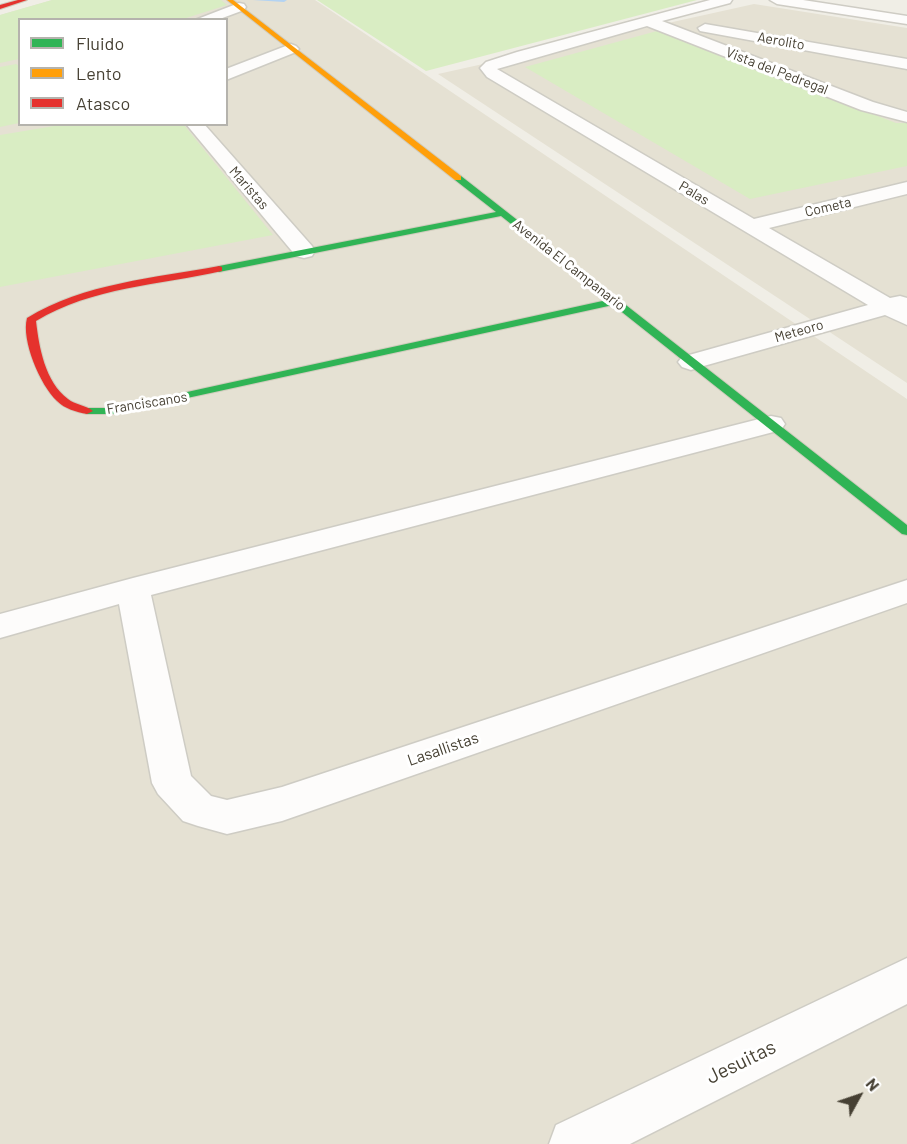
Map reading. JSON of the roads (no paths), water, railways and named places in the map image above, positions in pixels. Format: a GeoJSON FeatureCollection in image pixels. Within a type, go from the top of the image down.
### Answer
{"type":"FeatureCollection","features":[{"type":"Feature","properties":{"kind":"street"},"geometry":{"type":"LineString","coordinates":[[3,4],[24,0]]}},
{"type":"Feature","properties":{"kind":"street"},"geometry":{"type":"LineString","coordinates":[[652,20],[725,0]]}},
{"type":"Feature","properties":{"kind":"street"},"geometry":{"type":"LineString","coordinates":[[777,0],[900,19],[907,6]]}},
{"type":"Feature","properties":{"kind":"street"},"geometry":{"type":"LineString","coordinates":[[206,18],[234,4]]}},
{"type":"Feature","properties":{"kind":"street","name":"Avenida El Campanario"},"geometry":{"type":"LineString","coordinates":[[234,4],[907,531]]}},
{"type":"Feature","properties":{"kind":"street","name":"Aerolito"},"geometry":{"type":"LineString","coordinates":[[652,20],[907,64]]}},
{"type":"Feature","properties":{"kind":"street","name":"Palas"},"geometry":{"type":"LineString","coordinates":[[652,20],[492,64],[488,68],[493,74],[750,226],[901,308]]}},
{"type":"Feature","properties":{"kind":"street","name":"Vista del Pedregal"},"geometry":{"type":"LineString","coordinates":[[652,20],[867,106],[907,117]]}},
{"type":"Feature","properties":{"kind":"street"},"geometry":{"type":"LineString","coordinates":[[228,74],[291,49]]}},
{"type":"Feature","properties":{"kind":"street","name":"Maristas"},"geometry":{"type":"LineString","coordinates":[[196,126],[304,251]]}},
{"type":"Feature","properties":{"kind":"street","name":"Cometa"},"geometry":{"type":"LineString","coordinates":[[750,226],[907,188]]}},
{"type":"Feature","properties":{"kind":"street","name":"Franciscanos"},"geometry":{"type":"LineString","coordinates":[[502,213],[88,295],[42,311],[31,320],[31,331],[52,391],[67,406],[84,410],[114,411],[616,301]]}},
{"type":"Feature","properties":{"kind":"street","name":"Meteoro"},"geometry":{"type":"LineString","coordinates":[[691,362],[901,308]]}},
{"type":"Feature","properties":{"kind":"street"},"geometry":{"type":"LineString","coordinates":[[0,626],[133,589],[771,424]]}},
{"type":"Feature","properties":{"kind":"street","name":"Lasallistas"},"geometry":{"type":"LineString","coordinates":[[133,589],[172,783],[198,809],[227,817],[282,804],[907,591]]}},
{"type":"Feature","properties":{"kind":"street","name":"Jesuitas"},"geometry":{"type":"LineString","coordinates":[[574,1144],[907,980]]}},
{"type":"Feature","properties":{"kind":"waterway"},"geometry":{"type":"LineString","coordinates":[[256,0],[284,0]]}}]}
